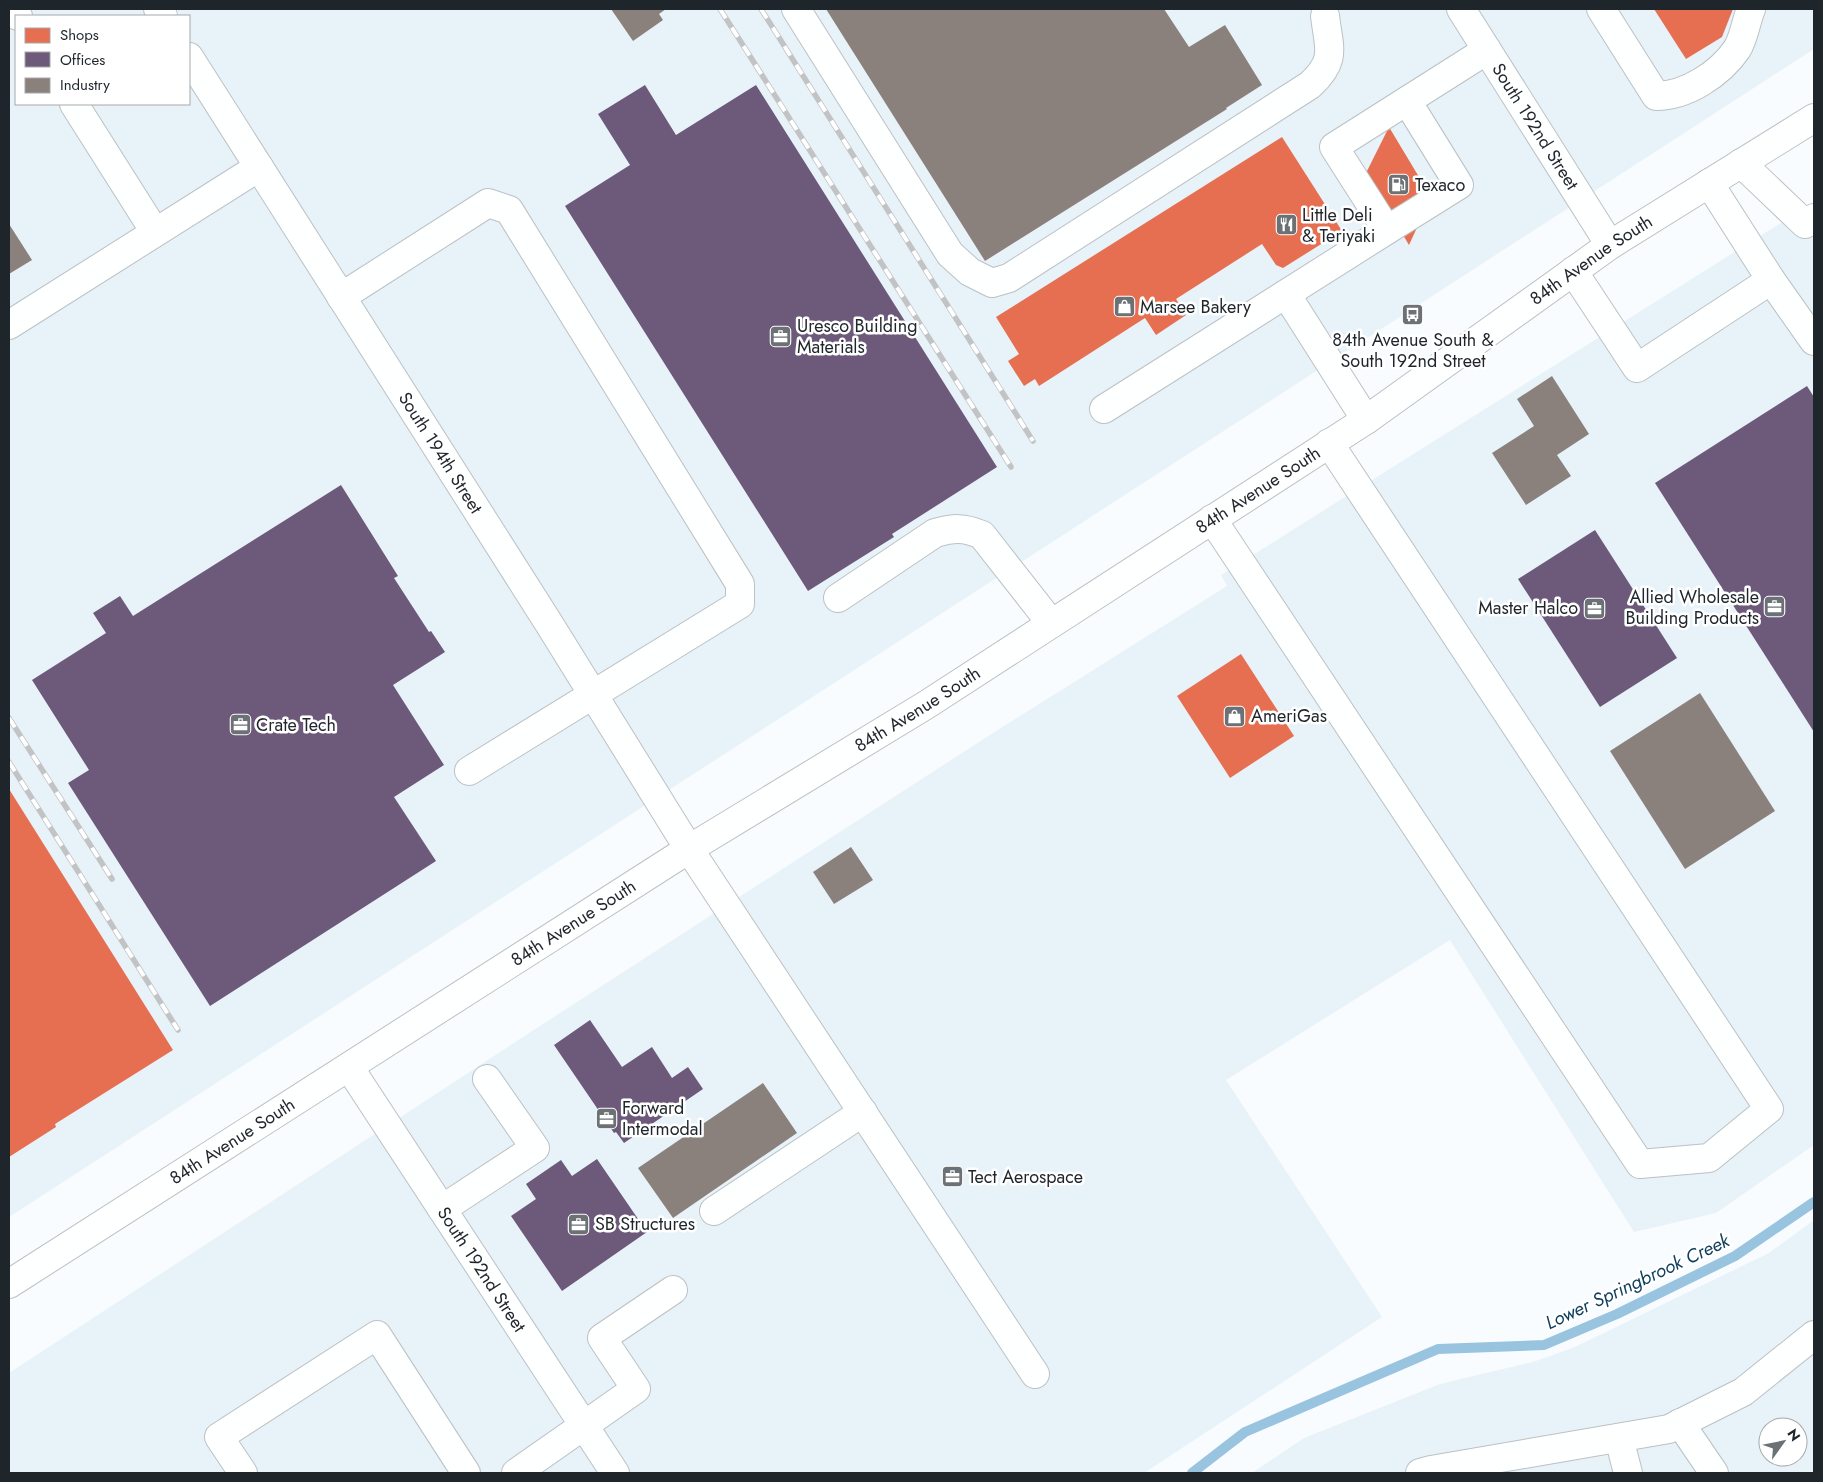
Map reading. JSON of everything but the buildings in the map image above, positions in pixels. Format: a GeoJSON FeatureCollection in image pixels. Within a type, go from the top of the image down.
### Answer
{"type":"FeatureCollection","features":[{"type":"Feature","properties":{"kind":"main road"},"geometry":{"type":"LineString","coordinates":[[796,9],[950,254],[970,272],[992,283],[1009,278],[1310,85],[1323,73],[1330,57],[1327,11]]}},
{"type":"Feature","properties":{"kind":"main road","name":"South 192nd Street"},"geometry":{"type":"LineString","coordinates":[[1461,9],[1610,245]]}},
{"type":"Feature","properties":{"kind":"main road"},"geometry":{"type":"LineString","coordinates":[[1600,9],[1656,96],[1669,96],[1691,87],[1717,72],[1737,48],[1751,9]]}},
{"type":"Feature","properties":{"kind":"main road"},"geometry":{"type":"LineString","coordinates":[[1387,230],[1334,146],[1487,50]]}},
{"type":"Feature","properties":{"kind":"main road","name":"South 194th Street"},"geometry":{"type":"LineString","coordinates":[[190,59],[594,695],[689,849],[1035,1374]]}},
{"type":"Feature","properties":{"kind":"main road"},"geometry":{"type":"LineString","coordinates":[[1104,409],[1459,185],[1407,101]]}},
{"type":"Feature","properties":{"kind":"main road"},"geometry":{"type":"LineString","coordinates":[[75,105],[155,232]]}},
{"type":"Feature","properties":{"kind":"main road","name":"84th Avenue South"},"geometry":{"type":"LineString","coordinates":[[9,1284],[689,849],[926,705],[1366,420],[1610,245],[1814,118]]}},
{"type":"Feature","properties":{"kind":"main road"},"geometry":{"type":"LineString","coordinates":[[1741,163],[1805,224],[1814,218]]}},
{"type":"Feature","properties":{"kind":"main road"},"geometry":{"type":"LineString","coordinates":[[9,325],[259,167]]}},
{"type":"Feature","properties":{"kind":"main road"},"geometry":{"type":"LineString","coordinates":[[1709,183],[1771,280],[1814,341]]}},
{"type":"Feature","properties":{"kind":"main road"},"geometry":{"type":"LineString","coordinates":[[341,297],[488,203],[509,210],[740,584],[740,604],[469,771]]}},
{"type":"Feature","properties":{"kind":"main road"},"geometry":{"type":"LineString","coordinates":[[1573,271],[1637,368],[1771,280]]}},
{"type":"Feature","properties":{"kind":"main road"},"geometry":{"type":"LineString","coordinates":[[1286,294],[1366,420]]}},
{"type":"Feature","properties":{"kind":"main road"},"geometry":{"type":"LineString","coordinates":[[1212,519],[1640,1164],[1709,1158],[1769,1109],[1330,443]]}},
{"type":"Feature","properties":{"kind":"main road"},"geometry":{"type":"LineString","coordinates":[[838,598],[935,534],[953,529],[967,528],[982,535],[1052,623]]}},
{"type":"Feature","properties":{"kind":"main road","name":"South 192nd Street"},"geometry":{"type":"LineString","coordinates":[[348,1067],[615,1473]]}},
{"type":"Feature","properties":{"kind":"main road"},"geometry":{"type":"LineString","coordinates":[[442,1209],[534,1148],[488,1079]]}},
{"type":"Feature","properties":{"kind":"main road"},"geometry":{"type":"LineString","coordinates":[[714,1211],[863,1112]]}},
{"type":"Feature","properties":{"kind":"main road"},"geometry":{"type":"LineString","coordinates":[[516,1473],[636,1389],[602,1338],[673,1290]]}},
{"type":"Feature","properties":{"kind":"main road"},"geometry":{"type":"LineString","coordinates":[[243,1473],[219,1437],[377,1335],[466,1473]]}},
{"type":"Feature","properties":{"kind":"main road"},"geometry":{"type":"LineString","coordinates":[[1420,1473],[1669,1429],[1743,1392],[1814,1335]]}},
{"type":"Feature","properties":{"kind":"main road"},"geometry":{"type":"LineString","coordinates":[[1680,1423],[1714,1473]]}},
{"type":"Feature","properties":{"kind":"main road"},"geometry":{"type":"LineString","coordinates":[[1618,1438],[1628,1473]]}},
{"type":"Feature","properties":{"kind":"shaded area"},"geometry":{"type":"Polygon","coordinates":[[[9,9],[1814,9],[1814,49],[9,1217],[9,9]]]}},
{"type":"Feature","properties":{"kind":"shaded area"},"geometry":{"type":"Polygon","coordinates":[[[1814,202],[1814,1145],[1716,1213],[1634,1232],[1450,940],[1226,1080],[1382,1317],[1144,1473],[9,1473],[9,1373],[996,731],[1227,586],[1221,575],[1814,202]]]}},
{"type":"Feature","properties":{"kind":"shaded area"},"geometry":{"type":"Polygon","coordinates":[[[1814,1220],[1814,1473],[1252,1473],[1304,1438],[1440,1384],[1536,1361],[1575,1347],[1769,1253],[1814,1220]]]}},
{"type":"Feature","properties":{"kind":"waterway","name":"Lower Springbrook Creek"},"geometry":{"type":"LineString","coordinates":[[1192,1473],[1245,1432],[1438,1349],[1544,1345],[1617,1314],[1735,1256],[1814,1202]]}},
{"type":"Feature","properties":{"kind":"railway"},"geometry":{"type":"LineString","coordinates":[[720,9],[1011,467]]}},
{"type":"Feature","properties":{"kind":"railway"},"geometry":{"type":"LineString","coordinates":[[761,9],[1033,441]]}},
{"type":"Feature","properties":{"kind":"railway"},"geometry":{"type":"LineString","coordinates":[[9,718],[112,879]]}},
{"type":"Feature","properties":{"kind":"railway"},"geometry":{"type":"LineString","coordinates":[[9,762],[178,1030]]}},
{"type":"Feature","properties":{"kind":"place","name":"Texaco"},"geometry":{"type":"Point","coordinates":[1399,185]}},
{"type":"Feature","properties":{"kind":"place","name":"Little Deli & Teriyaki"},"geometry":{"type":"Point","coordinates":[1286,225]}},
{"type":"Feature","properties":{"kind":"place","name":"Marsee Bakery"},"geometry":{"type":"Point","coordinates":[1124,307]}},
{"type":"Feature","properties":{"kind":"place","name":"84th Avenue South & South 192nd Street"},"geometry":{"type":"Point","coordinates":[1413,315]}},
{"type":"Feature","properties":{"kind":"place","name":"Uresco Building Materials"},"geometry":{"type":"Point","coordinates":[781,336]}},
{"type":"Feature","properties":{"kind":"place","name":"Allied Wholesale Building Products"},"geometry":{"type":"Point","coordinates":[1775,607]}},
{"type":"Feature","properties":{"kind":"place","name":"Master Halco"},"geometry":{"type":"Point","coordinates":[1594,608]}},
{"type":"Feature","properties":{"kind":"place","name":"AmeriGas"},"geometry":{"type":"Point","coordinates":[1235,716]}},
{"type":"Feature","properties":{"kind":"place","name":"Crate Tech"},"geometry":{"type":"Point","coordinates":[240,725]}},
{"type":"Feature","properties":{"kind":"place","name":"Forward Intermodal"},"geometry":{"type":"Point","coordinates":[606,1118]}},
{"type":"Feature","properties":{"kind":"place","name":"Tect Aerospace"},"geometry":{"type":"Point","coordinates":[952,1177]}},
{"type":"Feature","properties":{"kind":"place","name":"SB Structures"},"geometry":{"type":"Point","coordinates":[579,1224]}}]}
